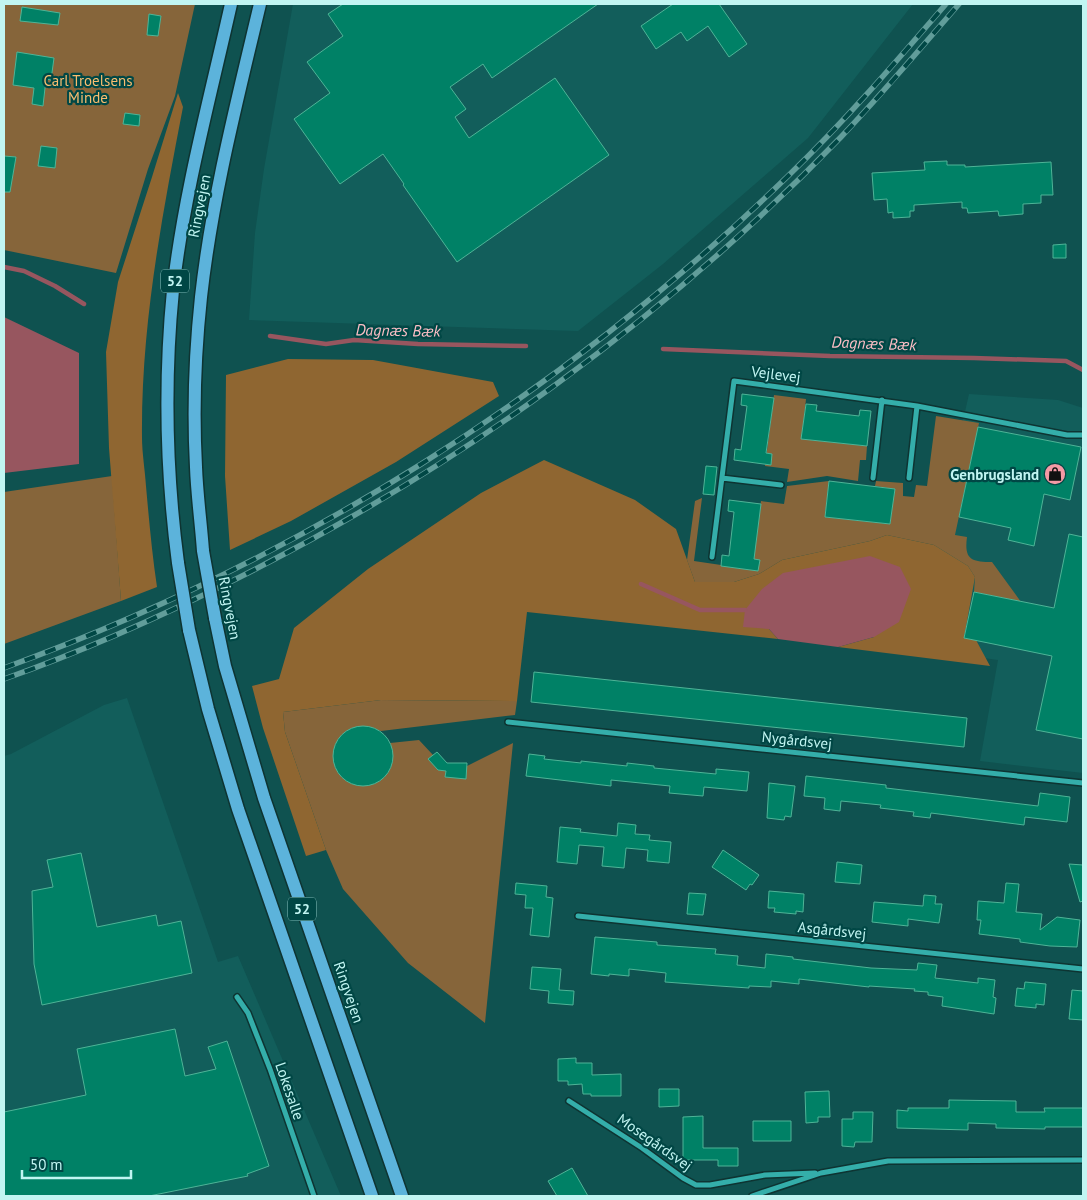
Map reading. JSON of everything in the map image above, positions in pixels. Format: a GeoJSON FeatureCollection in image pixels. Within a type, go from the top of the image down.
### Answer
{"type":"FeatureCollection","features":[{"type":"Feature","properties":{"kind":"main road","name":"Ringvejen"},"geometry":{"type":"LineString","coordinates":[[231,4],[196,160],[180,245],[172,305],[167,414],[170,489],[178,563],[189,630],[208,709],[238,809],[372,1196]]}},
{"type":"Feature","properties":{"kind":"main road","name":"Ringvejen"},"geometry":{"type":"LineString","coordinates":[[260,4],[227,145],[210,233],[201,297],[195,397],[196,468],[203,550],[225,666],[264,798],[402,1196]]}},
{"type":"Feature","properties":{"kind":"street","name":"Vejlevej"},"geometry":{"type":"LineString","coordinates":[[712,557],[734,381],[882,400],[1067,435],[1083,435]]}},
{"type":"Feature","properties":{"kind":"street"},"geometry":{"type":"LineString","coordinates":[[873,478],[882,400]]}},
{"type":"Feature","properties":{"kind":"street"},"geometry":{"type":"LineString","coordinates":[[909,478],[917,406]]}},
{"type":"Feature","properties":{"kind":"street"},"geometry":{"type":"LineString","coordinates":[[722,478],[781,485]]}},
{"type":"Feature","properties":{"kind":"street","name":"Nygårdsvej"},"geometry":{"type":"LineString","coordinates":[[508,722],[1083,783]]}},
{"type":"Feature","properties":{"kind":"street","name":"Asgårdsvej"},"geometry":{"type":"LineString","coordinates":[[578,916],[1083,969]]}},
{"type":"Feature","properties":{"kind":"street","name":"Lokesalle"},"geometry":{"type":"LineString","coordinates":[[237,997],[248,1013],[270,1069],[314,1196]]}},
{"type":"Feature","properties":{"kind":"street","name":"Mosegårdsvej"},"geometry":{"type":"LineString","coordinates":[[569,1101],[696,1185],[710,1185],[766,1174],[821,1173]]}},
{"type":"Feature","properties":{"kind":"street","name":"Mosegårdsvej"},"geometry":{"type":"LineString","coordinates":[[752,1196],[821,1173],[888,1161],[1083,1160]]}},
{"type":"Feature","properties":{"kind":"shaded area"},"geometry":{"type":"Polygon","coordinates":[[[293,4],[913,4],[808,138],[663,264],[578,331],[249,320],[255,233],[264,169],[293,4]]]}},
{"type":"Feature","properties":{"kind":"shaded area"},"geometry":{"type":"Polygon","coordinates":[[[178,93],[183,107],[154,271],[145,354],[143,395],[142,449],[157,587],[121,601],[109,448],[106,352],[118,282],[178,93]]]}},
{"type":"Feature","properties":{"kind":"shaded area"},"geometry":{"type":"Polygon","coordinates":[[[4,317],[79,353],[79,464],[4,473],[4,317]]]}},
{"type":"Feature","properties":{"kind":"shaded area"},"geometry":{"type":"Polygon","coordinates":[[[288,359],[373,360],[493,382],[499,396],[396,462],[291,521],[230,550],[225,476],[226,375],[288,359]]]}},
{"type":"Feature","properties":{"kind":"shaded area"},"geometry":{"type":"Polygon","coordinates":[[[969,394],[1058,400],[1083,408],[1083,773],[980,761],[998,660],[912,648],[969,394]]]}},
{"type":"Feature","properties":{"kind":"shaded area"},"geometry":{"type":"Polygon","coordinates":[[[544,460],[635,500],[676,529],[695,582],[734,582],[759,574],[782,560],[870,541],[887,535],[934,545],[968,566],[975,577],[964,638],[976,640],[990,666],[838,647],[874,637],[769,629],[778,639],[527,612],[517,701],[381,700],[283,712],[285,732],[326,850],[306,856],[263,728],[252,686],[279,679],[294,628],[368,569],[481,493],[544,460]]]}},
{"type":"Feature","properties":{"kind":"shaded area"},"geometry":{"type":"Polygon","coordinates":[[[870,556],[900,567],[911,589],[899,622],[874,637],[838,647],[778,639],[769,629],[743,627],[745,610],[762,589],[783,573],[870,556]]]}},
{"type":"Feature","properties":{"kind":"shaded area"},"geometry":{"type":"Polygon","coordinates":[[[127,698],[218,962],[238,956],[341,1196],[4,1196],[4,756],[104,705],[127,698]]]}},
{"type":"Feature","properties":{"kind":"green space","name":"Carl Troelsens Minde"},"geometry":{"type":"Polygon","coordinates":[[[4,4],[195,4],[175,96],[148,169],[116,273],[4,250],[4,4]]]}},
{"type":"Feature","properties":{"kind":"green space"},"geometry":{"type":"Polygon","coordinates":[[[774,395],[806,399],[802,439],[867,446],[866,460],[860,460],[858,481],[827,476],[787,482],[789,469],[765,466],[774,395]]]}},
{"type":"Feature","properties":{"kind":"green space"},"geometry":{"type":"Polygon","coordinates":[[[936,416],[979,423],[955,535],[967,537],[967,550],[971,558],[992,562],[1021,602],[974,592],[975,577],[968,566],[934,545],[887,535],[870,541],[782,560],[759,574],[734,582],[695,582],[687,560],[695,501],[702,498],[694,561],[752,570],[761,501],[784,504],[787,486],[829,481],[825,517],[890,524],[894,489],[875,486],[876,481],[903,483],[903,496],[914,497],[916,485],[927,486],[936,416]]]}},
{"type":"Feature","properties":{"kind":"green space"},"geometry":{"type":"Polygon","coordinates":[[[112,476],[121,601],[4,644],[4,492],[112,476]]]}},
{"type":"Feature","properties":{"kind":"green space"},"geometry":{"type":"Polygon","coordinates":[[[381,700],[517,701],[515,715],[381,731],[365,727],[351,729],[340,737],[334,754],[337,771],[345,780],[356,784],[368,784],[379,780],[388,772],[392,759],[390,743],[419,740],[433,755],[429,759],[446,771],[445,777],[513,743],[485,1023],[408,963],[343,889],[326,850],[285,732],[283,712],[381,700]]]}},
{"type":"Feature","properties":{"kind":"building"},"geometry":{"type":"Polygon","coordinates":[[[343,4],[598,4],[492,78],[483,64],[450,87],[466,109],[455,117],[469,138],[555,78],[609,155],[457,262],[383,154],[340,184],[294,119],[330,93],[307,62],[343,36],[328,14],[343,4]]]}},
{"type":"Feature","properties":{"kind":"building"},"geometry":{"type":"Polygon","coordinates":[[[673,4],[719,4],[747,44],[729,57],[708,26],[687,41],[681,32],[656,49],[641,26],[673,4]]]}},
{"type":"Feature","properties":{"kind":"building"},"geometry":{"type":"Polygon","coordinates":[[[22,7],[60,13],[58,25],[20,21],[22,7]]]}},
{"type":"Feature","properties":{"kind":"building"},"geometry":{"type":"Polygon","coordinates":[[[149,14],[161,16],[158,36],[147,35],[149,14]]]}},
{"type":"Feature","properties":{"kind":"building"},"geometry":{"type":"Polygon","coordinates":[[[17,52],[54,58],[51,80],[46,79],[43,106],[32,104],[34,88],[13,85],[17,52]]]}},
{"type":"Feature","properties":{"kind":"building"},"geometry":{"type":"Polygon","coordinates":[[[125,113],[140,115],[139,126],[123,124],[125,113]]]}},
{"type":"Feature","properties":{"kind":"building"},"geometry":{"type":"Polygon","coordinates":[[[41,146],[57,148],[55,168],[38,166],[41,146]]]}},
{"type":"Feature","properties":{"kind":"building"},"geometry":{"type":"Polygon","coordinates":[[[4,156],[16,157],[10,192],[4,192],[4,156]]]}},
{"type":"Feature","properties":{"kind":"building"},"geometry":{"type":"Polygon","coordinates":[[[947,161],[947,165],[965,165],[965,167],[1051,162],[1053,195],[1041,195],[1041,203],[1023,204],[1023,214],[999,216],[998,211],[968,213],[967,208],[962,208],[962,202],[914,205],[914,211],[910,211],[910,217],[893,218],[893,212],[888,213],[887,199],[874,200],[872,173],[925,170],[924,162],[947,161]]]}},
{"type":"Feature","properties":{"kind":"building"},"geometry":{"type":"Polygon","coordinates":[[[1066,244],[1066,258],[1053,258],[1053,245],[1066,244]]]}},
{"type":"Feature","properties":{"kind":"building"},"geometry":{"type":"Polygon","coordinates":[[[742,394],[774,398],[766,453],[772,454],[771,465],[734,460],[735,449],[741,450],[747,406],[741,405],[742,394]]]}},
{"type":"Feature","properties":{"kind":"building"},"geometry":{"type":"Polygon","coordinates":[[[806,404],[817,405],[816,411],[859,416],[860,410],[871,411],[867,446],[801,439],[806,404]]]}},
{"type":"Feature","properties":{"kind":"building"},"geometry":{"type":"Polygon","coordinates":[[[978,427],[1081,447],[1070,500],[1044,494],[1034,546],[1008,540],[1011,528],[959,517],[978,427]]]}},
{"type":"Feature","properties":{"kind":"building"},"geometry":{"type":"Polygon","coordinates":[[[706,466],[717,467],[714,495],[703,494],[706,466]]]}},
{"type":"Feature","properties":{"kind":"building"},"geometry":{"type":"Polygon","coordinates":[[[829,481],[895,489],[890,524],[825,517],[829,481]]]}},
{"type":"Feature","properties":{"kind":"building"},"geometry":{"type":"Polygon","coordinates":[[[729,500],[761,504],[754,559],[760,560],[758,571],[721,566],[722,555],[729,556],[734,512],[728,511],[729,500]]]}},
{"type":"Feature","properties":{"kind":"building"},"geometry":{"type":"Polygon","coordinates":[[[1069,534],[1083,537],[1083,739],[1036,730],[1052,656],[964,638],[974,592],[1054,608],[1069,534]]]}},
{"type":"Feature","properties":{"kind":"building"},"geometry":{"type":"Polygon","coordinates":[[[534,672],[967,718],[964,747],[531,702],[534,672]]]}},
{"type":"Feature","properties":{"kind":"building"},"geometry":{"type":"Polygon","coordinates":[[[363,726],[379,731],[384,735],[388,740],[393,756],[388,772],[384,777],[379,781],[363,786],[347,781],[342,777],[338,772],[333,756],[338,740],[342,735],[347,731],[363,726]]]}},
{"type":"Feature","properties":{"kind":"building"},"geometry":{"type":"Polygon","coordinates":[[[437,752],[447,763],[467,763],[466,779],[445,777],[446,771],[438,770],[428,759],[437,752]]]}},
{"type":"Feature","properties":{"kind":"building"},"geometry":{"type":"Polygon","coordinates":[[[529,754],[545,756],[544,759],[581,763],[581,761],[627,766],[627,763],[654,766],[654,768],[716,774],[716,769],[749,772],[747,791],[704,787],[703,796],[669,793],[670,786],[611,780],[611,786],[526,776],[529,754]]]}},
{"type":"Feature","properties":{"kind":"building"},"geometry":{"type":"Polygon","coordinates":[[[806,776],[886,785],[886,788],[1038,806],[1040,793],[1070,797],[1067,822],[1025,817],[1024,825],[931,813],[930,818],[913,816],[914,812],[880,808],[881,805],[841,801],[840,811],[824,809],[825,798],[804,796],[806,776]]]}},
{"type":"Feature","properties":{"kind":"building"},"geometry":{"type":"Polygon","coordinates":[[[769,783],[795,786],[791,817],[785,816],[784,820],[767,818],[769,783]]]}},
{"type":"Feature","properties":{"kind":"building"},"geometry":{"type":"Polygon","coordinates":[[[618,823],[636,825],[635,834],[650,835],[649,840],[671,842],[669,863],[647,861],[648,850],[626,848],[624,868],[602,866],[604,847],[579,845],[577,864],[557,862],[560,827],[581,829],[580,832],[617,836],[618,823]]]}},
{"type":"Feature","properties":{"kind":"building"},"geometry":{"type":"Polygon","coordinates":[[[723,850],[759,875],[746,890],[712,867],[723,850]]]}},
{"type":"Feature","properties":{"kind":"building"},"geometry":{"type":"Polygon","coordinates":[[[81,853],[97,927],[156,915],[158,926],[181,921],[192,973],[42,1005],[34,964],[32,891],[53,887],[47,860],[81,853]]]}},
{"type":"Feature","properties":{"kind":"building"},"geometry":{"type":"Polygon","coordinates":[[[837,862],[862,865],[860,884],[835,882],[837,862]]]}},
{"type":"Feature","properties":{"kind":"building"},"geometry":{"type":"Polygon","coordinates":[[[1069,864],[1083,865],[1083,901],[1080,902],[1069,864]]]}},
{"type":"Feature","properties":{"kind":"building"},"geometry":{"type":"Polygon","coordinates":[[[516,883],[547,886],[546,897],[553,898],[549,937],[530,935],[533,908],[525,908],[526,895],[515,894],[516,883]]]}},
{"type":"Feature","properties":{"kind":"building"},"geometry":{"type":"Polygon","coordinates":[[[1006,883],[1019,884],[1016,912],[1042,914],[1040,930],[1057,917],[1080,920],[1077,947],[1050,946],[1020,942],[1020,939],[979,934],[981,920],[977,920],[978,901],[1004,903],[1006,883]]]}},
{"type":"Feature","properties":{"kind":"building"},"geometry":{"type":"Polygon","coordinates":[[[769,891],[804,894],[803,912],[796,911],[796,914],[774,912],[775,908],[768,908],[769,891]]]}},
{"type":"Feature","properties":{"kind":"building"},"geometry":{"type":"Polygon","coordinates":[[[689,893],[706,894],[703,915],[687,914],[689,893]]]}},
{"type":"Feature","properties":{"kind":"building"},"geometry":{"type":"Polygon","coordinates":[[[924,895],[936,896],[935,904],[942,904],[939,923],[908,919],[908,926],[872,922],[874,902],[923,906],[924,895]]]}},
{"type":"Feature","properties":{"kind":"building"},"geometry":{"type":"Polygon","coordinates":[[[595,937],[657,942],[657,945],[716,949],[715,954],[738,956],[737,965],[765,968],[766,954],[871,968],[917,970],[918,963],[937,965],[935,978],[978,983],[978,978],[995,980],[993,997],[996,998],[994,1014],[942,1006],[943,997],[928,995],[928,992],[914,991],[915,989],[869,987],[799,979],[799,984],[771,981],[771,987],[719,986],[665,982],[666,973],[629,969],[629,976],[591,974],[595,937]]]}},
{"type":"Feature","properties":{"kind":"building"},"geometry":{"type":"Polygon","coordinates":[[[532,967],[561,969],[559,990],[574,991],[573,1005],[548,1003],[549,991],[530,989],[532,967]]]}},
{"type":"Feature","properties":{"kind":"building"},"geometry":{"type":"Polygon","coordinates":[[[1025,982],[1046,984],[1044,1005],[1036,1004],[1036,1008],[1015,1006],[1017,988],[1024,989],[1025,982]]]}},
{"type":"Feature","properties":{"kind":"building"},"geometry":{"type":"Polygon","coordinates":[[[1072,990],[1083,991],[1083,1020],[1069,1019],[1072,990]]]}},
{"type":"Feature","properties":{"kind":"building"},"geometry":{"type":"Polygon","coordinates":[[[175,1029],[185,1076],[216,1069],[208,1047],[227,1041],[269,1166],[247,1174],[248,1176],[149,1196],[4,1196],[4,1112],[86,1095],[77,1049],[175,1029]]]}},
{"type":"Feature","properties":{"kind":"building"},"geometry":{"type":"Polygon","coordinates":[[[576,1058],[576,1063],[592,1063],[592,1075],[621,1074],[621,1096],[591,1096],[591,1094],[583,1094],[582,1084],[568,1085],[568,1081],[558,1081],[558,1059],[576,1058]]]}},
{"type":"Feature","properties":{"kind":"building"},"geometry":{"type":"Polygon","coordinates":[[[659,1089],[679,1089],[679,1106],[659,1107],[659,1089]]]}},
{"type":"Feature","properties":{"kind":"building"},"geometry":{"type":"Polygon","coordinates":[[[829,1091],[830,1117],[818,1117],[818,1122],[806,1123],[805,1092],[829,1091]]]}},
{"type":"Feature","properties":{"kind":"building"},"geometry":{"type":"Polygon","coordinates":[[[949,1100],[1016,1101],[1016,1112],[1045,1112],[1044,1108],[1083,1108],[1083,1127],[1045,1127],[1045,1129],[996,1128],[996,1124],[968,1123],[968,1130],[897,1128],[897,1110],[908,1111],[908,1108],[949,1108],[949,1100]]]}},
{"type":"Feature","properties":{"kind":"building"},"geometry":{"type":"Polygon","coordinates":[[[853,1112],[873,1112],[872,1142],[855,1142],[854,1147],[842,1146],[842,1119],[853,1119],[853,1112]]]}},
{"type":"Feature","properties":{"kind":"building"},"geometry":{"type":"Polygon","coordinates":[[[703,1116],[703,1148],[738,1148],[738,1166],[718,1166],[718,1160],[683,1160],[683,1117],[703,1116]]]}},
{"type":"Feature","properties":{"kind":"building"},"geometry":{"type":"Polygon","coordinates":[[[753,1121],[791,1121],[791,1141],[753,1141],[753,1121]]]}},
{"type":"Feature","properties":{"kind":"building"},"geometry":{"type":"Polygon","coordinates":[[[572,1168],[588,1196],[557,1196],[548,1181],[572,1168]]]}},
{"type":"Feature","properties":{"kind":"waterway","name":"Dagnæs Bæk"},"geometry":{"type":"LineString","coordinates":[[4,267],[24,271],[55,286],[84,304]]}},
{"type":"Feature","properties":{"kind":"waterway","name":"Dagnæs Bæk"},"geometry":{"type":"LineString","coordinates":[[270,336],[326,344],[354,340],[418,344],[526,346]]}},
{"type":"Feature","properties":{"kind":"waterway","name":"Dagnæs Bæk"},"geometry":{"type":"LineString","coordinates":[[663,349],[830,356],[1066,361],[1083,370]]}},
{"type":"Feature","properties":{"kind":"waterway"},"geometry":{"type":"LineString","coordinates":[[641,584],[700,610],[745,610]]}},
{"type":"Feature","properties":{"kind":"railway"},"geometry":{"type":"LineString","coordinates":[[4,668],[113,625],[219,577],[322,523],[422,464],[519,399],[612,330],[702,255],[788,176],[849,113],[946,4]]}},
{"type":"Feature","properties":{"kind":"railway"},"geometry":{"type":"LineString","coordinates":[[4,679],[64,657],[181,606],[321,534],[402,487],[481,437],[558,383],[633,326],[705,266],[774,203],[856,121],[959,4]]}},
{"type":"Feature","properties":{"kind":"place","name":"Genbrugsland"},"geometry":{"type":"Point","coordinates":[1055,474]}}]}
